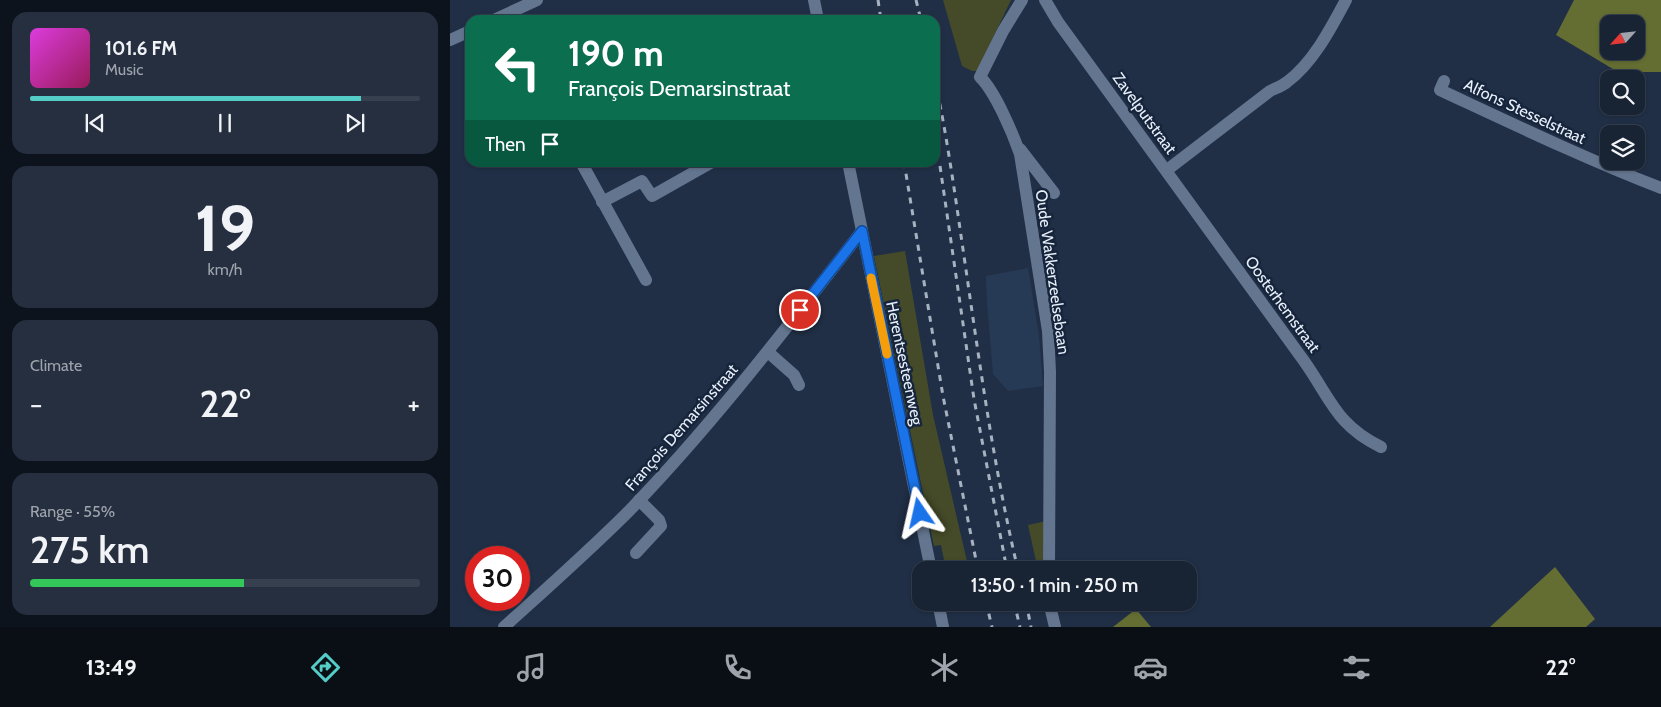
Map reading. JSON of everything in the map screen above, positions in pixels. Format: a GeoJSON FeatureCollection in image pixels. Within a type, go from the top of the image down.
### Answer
{"type":"FeatureCollection","features":[{"type":"Feature","properties":{"kind":"street"},"geometry":{"type":"LineString","coordinates":[[506,15],[536,0]]}},
{"type":"Feature","properties":{"kind":"street"},"geometry":{"type":"LineString","coordinates":[[814,0],[817,15]]}},
{"type":"Feature","properties":{"kind":"street","name":"Oude Wakkerzeelsebaan"},"geometry":{"type":"LineString","coordinates":[[1022,0],[1003,31],[980,76],[986,82],[1020,154],[1048,332],[1050,372],[1049,561]]}},
{"type":"Feature","properties":{"kind":"street","name":"Zavelputstraat"},"geometry":{"type":"LineString","coordinates":[[1045,0],[1058,22],[1167,170],[1270,91],[1288,82],[1304,65],[1326,36],[1346,0]]}},
{"type":"Feature","properties":{"kind":"street"},"geometry":{"type":"LineString","coordinates":[[450,40],[465,33]]}},
{"type":"Feature","properties":{"kind":"street","name":"Alfons Stesselstraat"},"geometry":{"type":"LineString","coordinates":[[1444,81],[1440,90],[1549,141],[1661,188]]}},
{"type":"Feature","properties":{"kind":"street"},"geometry":{"type":"LineString","coordinates":[[1016,144],[1054,193]]}},
{"type":"Feature","properties":{"kind":"street"},"geometry":{"type":"LineString","coordinates":[[584,167],[646,280]]}},
{"type":"Feature","properties":{"kind":"street"},"geometry":{"type":"LineString","coordinates":[[602,202],[642,181],[652,196],[703,167]]}},
{"type":"Feature","properties":{"kind":"street","name":"Herentsesteenweg"},"geometry":{"type":"LineString","coordinates":[[849,167],[929,561]]}},
{"type":"Feature","properties":{"kind":"street","name":"Oosterhemstraat"},"geometry":{"type":"LineString","coordinates":[[1167,170],[1218,244],[1304,361],[1342,419],[1365,439],[1381,447]]}},
{"type":"Feature","properties":{"kind":"street","name":"François Demarsinstraat"},"geometry":{"type":"LineString","coordinates":[[504,627],[579,560],[691,444],[768,352],[862,231]]}},
{"type":"Feature","properties":{"kind":"street"},"geometry":{"type":"LineString","coordinates":[[768,352],[794,375],[799,385]]}},
{"type":"Feature","properties":{"kind":"street"},"geometry":{"type":"LineString","coordinates":[[636,553],[661,526],[659,520],[639,500]]}},
{"type":"Feature","properties":{"kind":"street"},"geometry":{"type":"LineString","coordinates":[[940,611],[943,627]]}},
{"type":"Feature","properties":{"kind":"street"},"geometry":{"type":"LineString","coordinates":[[1051,611],[1055,627]]}},
{"type":"Feature","properties":{"kind":"shaded area"},"geometry":{"type":"Polygon","coordinates":[[[1028,268],[1039,336],[1043,386],[1008,391],[993,374],[986,276],[1028,268]]]}},
{"type":"Feature","properties":{"kind":"green space"},"geometry":{"type":"Polygon","coordinates":[[[943,0],[1011,0],[977,71],[972,71],[962,66],[943,0]]]}},
{"type":"Feature","properties":{"kind":"green space"},"geometry":{"type":"Polygon","coordinates":[[[1574,0],[1661,0],[1661,72],[1615,70],[1556,35],[1574,0]]]}},
{"type":"Feature","properties":{"kind":"green space"},"geometry":{"type":"Polygon","coordinates":[[[905,251],[933,415],[967,561],[944,561],[941,545],[934,546],[874,256],[905,251]]]}},
{"type":"Feature","properties":{"kind":"green space"},"geometry":{"type":"Polygon","coordinates":[[[1046,521],[1046,561],[1036,561],[1028,525],[1046,521]]]}},
{"type":"Feature","properties":{"kind":"green space"},"geometry":{"type":"Polygon","coordinates":[[[1555,567],[1595,619],[1586,627],[1490,627],[1555,567]]]}},
{"type":"Feature","properties":{"kind":"green space"},"geometry":{"type":"Polygon","coordinates":[[[1133,611],[1138,611],[1151,627],[1113,627],[1133,611]]]}},
{"type":"Feature","properties":{"kind":"railway"},"geometry":{"type":"LineString","coordinates":[[878,0],[880,15]]}},
{"type":"Feature","properties":{"kind":"railway"},"geometry":{"type":"LineString","coordinates":[[916,0],[920,15]]}},
{"type":"Feature","properties":{"kind":"railway"},"geometry":{"type":"LineString","coordinates":[[940,106],[952,172],[988,417],[1016,561]]}},
{"type":"Feature","properties":{"kind":"railway"},"geometry":{"type":"LineString","coordinates":[[940,166],[974,399],[1005,561]]}},
{"type":"Feature","properties":{"kind":"railway"},"geometry":{"type":"LineString","coordinates":[[905,167],[943,396],[976,561]]}},
{"type":"Feature","properties":{"kind":"railway"},"geometry":{"type":"LineString","coordinates":[[988,611],[992,627]]}},
{"type":"Feature","properties":{"kind":"railway"},"geometry":{"type":"LineString","coordinates":[[1016,611],[1020,627]]}},
{"type":"Feature","properties":{"kind":"railway"},"geometry":{"type":"LineString","coordinates":[[1028,611],[1031,627]]}},
{"type":"Feature","properties":{"kind":"slow traffic"},"geometry":{"type":"LineString","coordinates":[[871,278],[887,354]]}},
{"type":"Feature","properties":{"kind":"route"},"geometry":{"type":"LineString","coordinates":[[800,310],[862,231],[920,513]]}}]}
